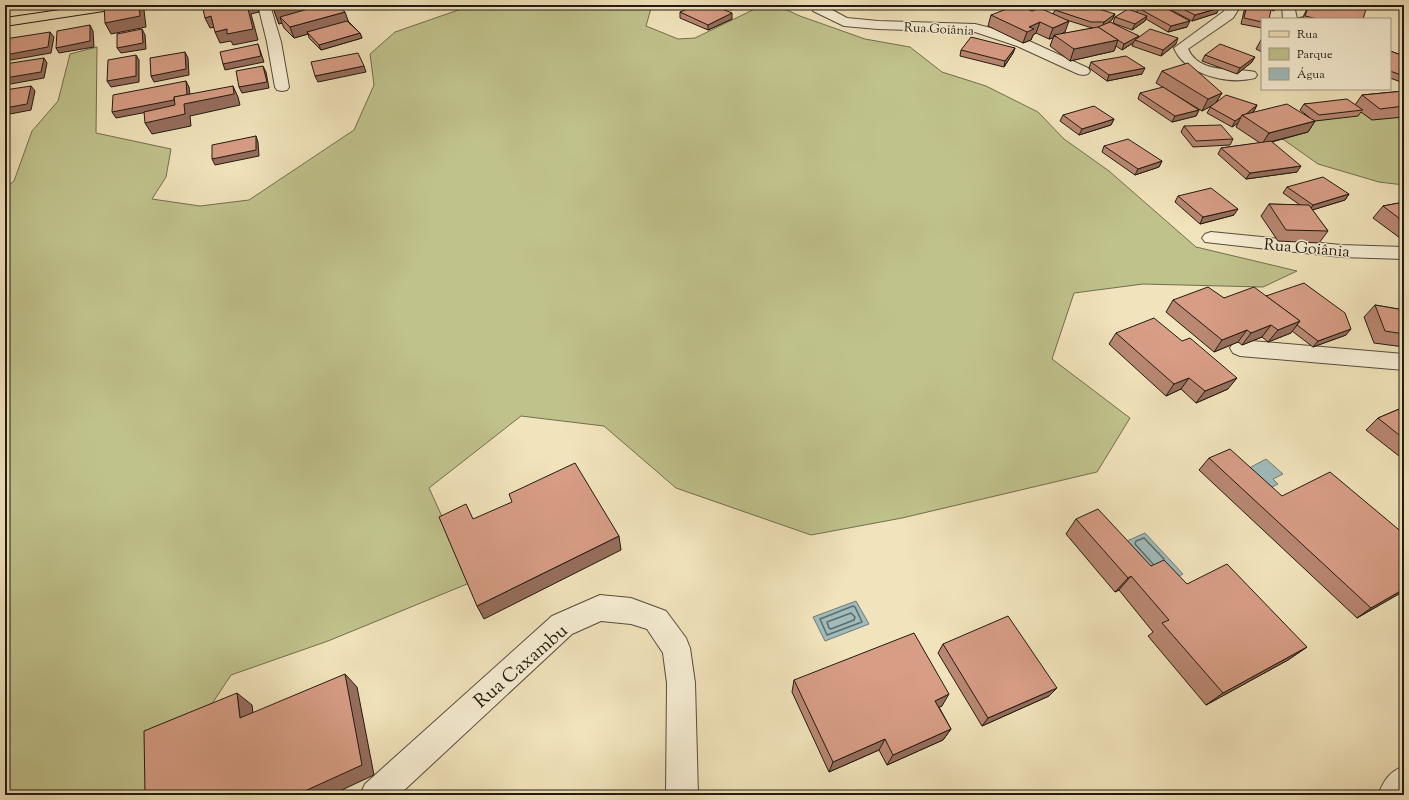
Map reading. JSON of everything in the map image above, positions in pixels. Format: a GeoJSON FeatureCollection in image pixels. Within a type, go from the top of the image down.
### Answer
{"type":"FeatureCollection","features":[{"type":"Feature","properties":{"kind":"main road"},"geometry":{"type":"LineString","coordinates":[[5,22],[110,6]]}},
{"type":"Feature","properties":{"kind":"street"},"geometry":{"type":"LineString","coordinates":[[264,5],[274,42],[282,87]]}},
{"type":"Feature","properties":{"kind":"street","name":"Rua Goiânia"},"geometry":{"type":"LineString","coordinates":[[817,5],[818,8],[844,22],[878,25],[945,26],[982,30],[1022,43],[1083,71]]}},
{"type":"Feature","properties":{"kind":"street"},"geometry":{"type":"LineString","coordinates":[[1235,5],[1228,15],[1181,48],[1186,57],[1205,71],[1250,75]]}},
{"type":"Feature","properties":{"kind":"street"},"geometry":{"type":"LineString","coordinates":[[1288,5],[1290,18]]}},
{"type":"Feature","properties":{"kind":"street","name":"Rua Goiânia"},"geometry":{"type":"LineString","coordinates":[[1211,238],[1341,251],[1404,253]]}},
{"type":"Feature","properties":{"kind":"street"},"geometry":{"type":"LineString","coordinates":[[1240,348],[1404,362]]}},
{"type":"Feature","properties":{"kind":"street","name":"Rua Caxambu"},"geometry":{"type":"LineString","coordinates":[[376,795],[562,625],[600,608],[631,611],[656,620],[676,648],[681,683],[682,795]]}},
{"type":"Feature","properties":{"kind":"street"},"geometry":{"type":"LineString","coordinates":[[1394,795],[1404,781]]}},
{"type":"Feature","properties":{"kind":"green space"},"geometry":{"type":"Polygon","coordinates":[[[465,5],[652,5],[646,26],[678,39],[695,38],[763,5],[776,5],[800,16],[865,39],[910,47],[942,72],[986,86],[1038,112],[1064,139],[1109,171],[1196,247],[1297,271],[1263,287],[1143,284],[1074,293],[1052,359],[1130,418],[1097,472],[902,518],[811,535],[676,488],[604,426],[521,416],[429,488],[472,582],[328,641],[231,675],[198,725],[159,795],[5,795],[5,188],[14,181],[32,131],[58,101],[70,54],[97,47],[96,133],[171,149],[166,177],[152,199],[200,206],[249,200],[354,130],[374,85],[370,54],[395,32],[464,8],[465,5]]]}},
{"type":"Feature","properties":{"kind":"green space"},"geometry":{"type":"Polygon","coordinates":[[[1327,109],[1404,112],[1404,185],[1379,182],[1318,164],[1277,135],[1298,116],[1327,109]]]}},
{"type":"Feature","properties":{"kind":"water"},"geometry":{"type":"Polygon","coordinates":[[[1266,459],[1283,474],[1273,479],[1278,484],[1261,493],[1238,474],[1266,459]]]}},
{"type":"Feature","properties":{"kind":"water"},"geometry":{"type":"Polygon","coordinates":[[[1145,533],[1183,574],[1164,583],[1127,541],[1145,533]]]}},
{"type":"Feature","properties":{"kind":"water"},"geometry":{"type":"Polygon","coordinates":[[[856,601],[869,624],[825,641],[813,617],[856,601]]]}},
{"type":"Feature","properties":{"kind":"building"},"geometry":{"type":"Polygon","coordinates":[[[104,5],[139,5],[140,16],[105,23],[104,5]]]}},
{"type":"Feature","properties":{"kind":"building"},"geometry":{"type":"Polygon","coordinates":[[[202,5],[247,5],[253,29],[227,34],[227,29],[215,32],[211,16],[205,18],[202,5]]]}},
{"type":"Feature","properties":{"kind":"building"},"geometry":{"type":"Polygon","coordinates":[[[272,5],[286,5],[273,8],[272,5]]]}},
{"type":"Feature","properties":{"kind":"building"},"geometry":{"type":"Polygon","coordinates":[[[322,5],[337,5],[345,12],[290,27],[280,17],[322,5]]]}},
{"type":"Feature","properties":{"kind":"building"},"geometry":{"type":"Polygon","coordinates":[[[697,5],[712,5],[732,13],[708,25],[680,12],[697,5]]]}},
{"type":"Feature","properties":{"kind":"building"},"geometry":{"type":"Polygon","coordinates":[[[1017,5],[1032,11],[1040,8],[1069,21],[1053,28],[1040,22],[1029,27],[1034,29],[1027,32],[991,15],[1017,5]]]}},
{"type":"Feature","properties":{"kind":"building"},"geometry":{"type":"Polygon","coordinates":[[[1062,5],[1086,5],[1115,14],[1104,22],[1091,22],[1055,10],[1062,5]]]}},
{"type":"Feature","properties":{"kind":"building"},"geometry":{"type":"Polygon","coordinates":[[[1150,5],[1160,5],[1190,21],[1171,26],[1138,8],[1150,5]]]}},
{"type":"Feature","properties":{"kind":"building"},"geometry":{"type":"Polygon","coordinates":[[[1175,5],[1214,5],[1219,8],[1195,15],[1175,5]]]}},
{"type":"Feature","properties":{"kind":"building"},"geometry":{"type":"Polygon","coordinates":[[[1247,5],[1271,10],[1269,18],[1261,18],[1261,22],[1244,18],[1247,5]]]}},
{"type":"Feature","properties":{"kind":"building"},"geometry":{"type":"Polygon","coordinates":[[[1309,5],[1367,6],[1363,18],[1314,18],[1305,16],[1309,5]]]}},
{"type":"Feature","properties":{"kind":"building"},"geometry":{"type":"Polygon","coordinates":[[[1128,9],[1147,16],[1135,24],[1115,17],[1128,9]]]}},
{"type":"Feature","properties":{"kind":"building"},"geometry":{"type":"Polygon","coordinates":[[[347,21],[360,33],[319,45],[307,32],[347,21]]]}},
{"type":"Feature","properties":{"kind":"building"},"geometry":{"type":"Polygon","coordinates":[[[1110,22],[1139,36],[1124,44],[1098,27],[1110,22]]]}},
{"type":"Feature","properties":{"kind":"building"},"geometry":{"type":"Polygon","coordinates":[[[90,25],[90,41],[56,48],[57,31],[90,25]]]}},
{"type":"Feature","properties":{"kind":"building"},"geometry":{"type":"Polygon","coordinates":[[[1098,27],[1118,40],[1074,49],[1054,35],[1098,27]]]}},
{"type":"Feature","properties":{"kind":"building"},"geometry":{"type":"Polygon","coordinates":[[[142,29],[143,43],[117,48],[117,34],[142,29]]]}},
{"type":"Feature","properties":{"kind":"building"},"geometry":{"type":"Polygon","coordinates":[[[1150,29],[1178,38],[1163,50],[1135,40],[1150,29]]]}},
{"type":"Feature","properties":{"kind":"building"},"geometry":{"type":"Polygon","coordinates":[[[50,32],[48,47],[5,55],[5,39],[50,32]]]}},
{"type":"Feature","properties":{"kind":"building"},"geometry":{"type":"Polygon","coordinates":[[[971,37],[1015,48],[1005,61],[961,50],[971,37]]]}},
{"type":"Feature","properties":{"kind":"building"},"geometry":{"type":"Polygon","coordinates":[[[258,44],[261,56],[223,64],[220,52],[258,44]]]}},
{"type":"Feature","properties":{"kind":"building"},"geometry":{"type":"Polygon","coordinates":[[[1220,44],[1255,57],[1240,68],[1205,55],[1220,44]]]}},
{"type":"Feature","properties":{"kind":"building"},"geometry":{"type":"Polygon","coordinates":[[[1391,51],[1404,56],[1404,76],[1391,71],[1391,51]]]}},
{"type":"Feature","properties":{"kind":"building"},"geometry":{"type":"Polygon","coordinates":[[[185,52],[186,69],[151,76],[150,58],[185,52]]]}},
{"type":"Feature","properties":{"kind":"building"},"geometry":{"type":"Polygon","coordinates":[[[358,53],[364,66],[315,76],[311,62],[358,53]]]}},
{"type":"Feature","properties":{"kind":"building"},"geometry":{"type":"Polygon","coordinates":[[[136,55],[136,76],[107,81],[108,60],[136,55]]]}},
{"type":"Feature","properties":{"kind":"building"},"geometry":{"type":"Polygon","coordinates":[[[1126,56],[1145,68],[1109,75],[1091,62],[1126,56]]]}},
{"type":"Feature","properties":{"kind":"building"},"geometry":{"type":"Polygon","coordinates":[[[44,58],[41,72],[5,78],[5,64],[44,58]]]}},
{"type":"Feature","properties":{"kind":"building"},"geometry":{"type":"Polygon","coordinates":[[[1188,63],[1222,93],[1208,99],[1162,71],[1188,63]]]}},
{"type":"Feature","properties":{"kind":"building"},"geometry":{"type":"Polygon","coordinates":[[[263,66],[267,82],[239,87],[236,71],[263,66]]]}},
{"type":"Feature","properties":{"kind":"building"},"geometry":{"type":"Polygon","coordinates":[[[186,81],[187,95],[174,97],[174,100],[112,112],[113,95],[186,81]]]}},
{"type":"Feature","properties":{"kind":"building"},"geometry":{"type":"Polygon","coordinates":[[[31,86],[27,104],[5,108],[5,90],[31,86]]]}},
{"type":"Feature","properties":{"kind":"building"},"geometry":{"type":"Polygon","coordinates":[[[233,86],[234,94],[184,104],[185,114],[145,123],[144,112],[175,105],[174,97],[233,86]]]}},
{"type":"Feature","properties":{"kind":"building"},"geometry":{"type":"Polygon","coordinates":[[[1163,87],[1199,110],[1175,116],[1140,93],[1163,87]]]}},
{"type":"Feature","properties":{"kind":"building"},"geometry":{"type":"Polygon","coordinates":[[[1404,91],[1404,106],[1380,109],[1362,95],[1404,91]]]}},
{"type":"Feature","properties":{"kind":"building"},"geometry":{"type":"Polygon","coordinates":[[[1226,95],[1257,105],[1235,121],[1210,107],[1226,95]]]}},
{"type":"Feature","properties":{"kind":"building"},"geometry":{"type":"Polygon","coordinates":[[[1347,99],[1363,110],[1319,115],[1304,104],[1347,99]]]}},
{"type":"Feature","properties":{"kind":"building"},"geometry":{"type":"Polygon","coordinates":[[[1287,104],[1315,121],[1269,133],[1242,115],[1287,104]]]}},
{"type":"Feature","properties":{"kind":"building"},"geometry":{"type":"Polygon","coordinates":[[[1094,106],[1114,119],[1082,129],[1063,115],[1094,106]]]}},
{"type":"Feature","properties":{"kind":"building"},"geometry":{"type":"Polygon","coordinates":[[[1221,125],[1233,139],[1196,141],[1184,126],[1221,125]]]}},
{"type":"Feature","properties":{"kind":"building"},"geometry":{"type":"Polygon","coordinates":[[[256,136],[256,150],[212,159],[212,145],[256,136]]]}},
{"type":"Feature","properties":{"kind":"building"},"geometry":{"type":"Polygon","coordinates":[[[1128,139],[1162,161],[1138,169],[1104,146],[1128,139]]]}},
{"type":"Feature","properties":{"kind":"building"},"geometry":{"type":"Polygon","coordinates":[[[1271,141],[1301,166],[1250,173],[1221,148],[1271,141]]]}},
{"type":"Feature","properties":{"kind":"building"},"geometry":{"type":"Polygon","coordinates":[[[1323,177],[1349,194],[1313,205],[1287,187],[1323,177]]]}},
{"type":"Feature","properties":{"kind":"building"},"geometry":{"type":"Polygon","coordinates":[[[1211,188],[1238,209],[1203,217],[1178,196],[1211,188]]]}},
{"type":"Feature","properties":{"kind":"building"},"geometry":{"type":"Polygon","coordinates":[[[1404,202],[1404,222],[1383,206],[1404,202]]]}},
{"type":"Feature","properties":{"kind":"building"},"geometry":{"type":"Polygon","coordinates":[[[1269,204],[1309,205],[1328,231],[1286,230],[1269,204]]]}},
{"type":"Feature","properties":{"kind":"building"},"geometry":{"type":"Polygon","coordinates":[[[1304,283],[1345,313],[1351,329],[1318,341],[1297,325],[1300,321],[1266,296],[1304,283]]]}},
{"type":"Feature","properties":{"kind":"building"},"geometry":{"type":"Polygon","coordinates":[[[1208,287],[1224,298],[1254,287],[1300,321],[1278,330],[1271,325],[1251,333],[1247,330],[1222,340],[1173,300],[1208,287]]]}},
{"type":"Feature","properties":{"kind":"building"},"geometry":{"type":"Polygon","coordinates":[[[1375,305],[1404,310],[1404,334],[1385,331],[1375,305]]]}},
{"type":"Feature","properties":{"kind":"building"},"geometry":{"type":"Polygon","coordinates":[[[1154,318],[1182,341],[1190,338],[1237,378],[1205,391],[1189,378],[1174,384],[1116,333],[1154,318]]]}},
{"type":"Feature","properties":{"kind":"building"},"geometry":{"type":"Polygon","coordinates":[[[1404,407],[1404,439],[1378,418],[1404,407]]]}},
{"type":"Feature","properties":{"kind":"building"},"geometry":{"type":"Polygon","coordinates":[[[1230,449],[1282,496],[1330,472],[1404,534],[1404,589],[1371,608],[1209,458],[1230,449]]]}},
{"type":"Feature","properties":{"kind":"building"},"geometry":{"type":"Polygon","coordinates":[[[575,463],[619,536],[477,606],[439,517],[466,504],[473,519],[512,502],[509,494],[575,463]]]}},
{"type":"Feature","properties":{"kind":"building"},"geometry":{"type":"Polygon","coordinates":[[[1098,509],[1151,566],[1164,560],[1187,584],[1227,564],[1307,647],[1223,693],[1162,623],[1169,620],[1131,576],[1128,578],[1076,519],[1098,509]]]}},
{"type":"Feature","properties":{"kind":"building"},"geometry":{"type":"Polygon","coordinates":[[[1008,616],[1057,688],[988,718],[943,644],[1008,616]]]}},
{"type":"Feature","properties":{"kind":"building"},"geometry":{"type":"Polygon","coordinates":[[[914,633],[949,694],[935,701],[951,729],[893,755],[885,739],[833,762],[794,680],[914,633]]]}},
{"type":"Feature","properties":{"kind":"building"},"geometry":{"type":"Polygon","coordinates":[[[345,674],[362,765],[296,795],[145,795],[144,731],[237,693],[240,718],[345,674]]]}}]}
